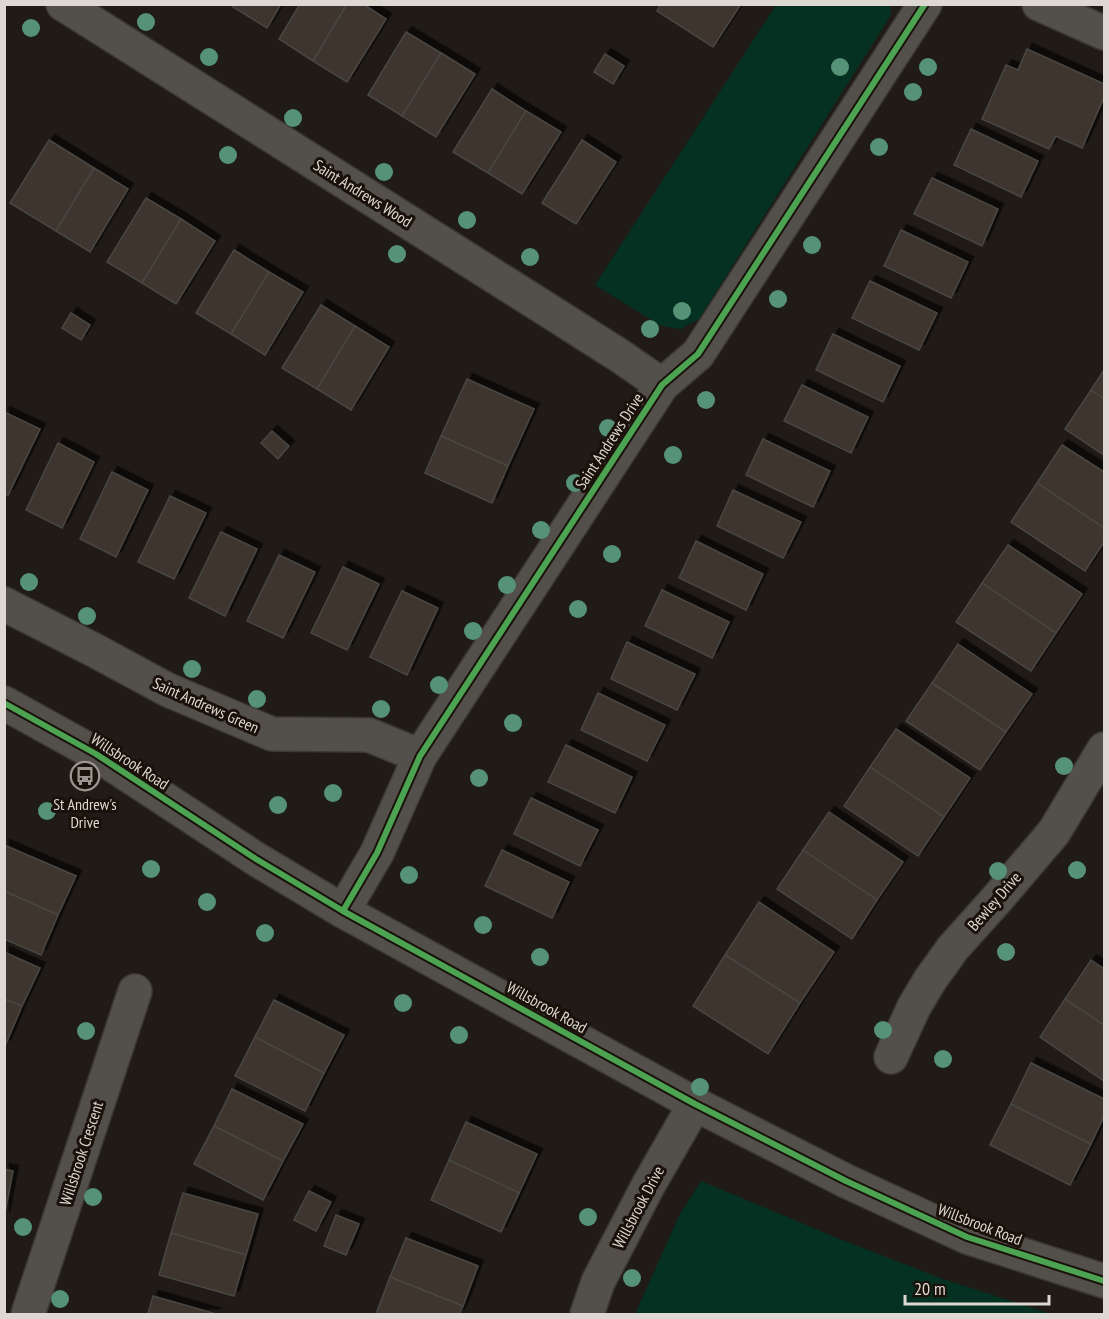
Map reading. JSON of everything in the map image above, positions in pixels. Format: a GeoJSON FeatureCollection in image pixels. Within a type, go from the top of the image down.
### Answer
{"type":"FeatureCollection","features":[{"type":"Feature","properties":{"kind":"street","name":"Saint Andrews Wood"},"geometry":{"type":"LineString","coordinates":[[63,4],[601,343],[662,385]]}},
{"type":"Feature","properties":{"kind":"street","name":"Saint Andrews Drive"},"geometry":{"type":"LineString","coordinates":[[343,911],[377,852],[420,756],[662,385],[698,354],[925,4]]}},
{"type":"Feature","properties":{"kind":"street"},"geometry":{"type":"LineString","coordinates":[[1039,4],[1104,33]]}},
{"type":"Feature","properties":{"kind":"street","name":"Saint Andrews Green"},"geometry":{"type":"LineString","coordinates":[[4,604],[168,690],[272,734],[369,735],[420,756]]}},
{"type":"Feature","properties":{"kind":"street","name":"Willsbrook Road"},"geometry":{"type":"LineString","coordinates":[[4,703],[96,754],[256,860],[343,911],[695,1104],[846,1181],[967,1237],[1104,1281]]}},
{"type":"Feature","properties":{"kind":"street"},"geometry":{"type":"LineString","coordinates":[[4,720],[77,743]]}},
{"type":"Feature","properties":{"kind":"street","name":"Bewley Drive"},"geometry":{"type":"LineString","coordinates":[[891,1057],[914,1007],[930,980],[953,948],[1054,832],[1104,748]]}},
{"type":"Feature","properties":{"kind":"street","name":"Willsbrook Crescent"},"geometry":{"type":"LineString","coordinates":[[28,1314],[135,991]]}},
{"type":"Feature","properties":{"kind":"street","name":"Willsbrook Drive"},"geometry":{"type":"LineString","coordinates":[[587,1314],[598,1282],[649,1184],[695,1104]]}},
{"type":"Feature","properties":{"kind":"green space"},"geometry":{"type":"Polygon","coordinates":[[[776,5],[890,5],[891,15],[699,319],[681,329],[661,326],[595,285],[776,5]]]}},
{"type":"Feature","properties":{"kind":"green space"},"geometry":{"type":"Polygon","coordinates":[[[701,1181],[943,1279],[1051,1314],[635,1314],[680,1214],[701,1181]]]}},
{"type":"Feature","properties":{"kind":"building"},"geometry":{"type":"Polygon","coordinates":[[[234,4],[281,4],[267,28],[233,7],[234,4]]]}},
{"type":"Feature","properties":{"kind":"building"},"geometry":{"type":"Polygon","coordinates":[[[300,4],[347,4],[313,61],[279,39],[300,4]]]}},
{"type":"Feature","properties":{"kind":"building"},"geometry":{"type":"Polygon","coordinates":[[[347,4],[363,4],[386,19],[347,82],[313,61],[347,4]]]}},
{"type":"Feature","properties":{"kind":"building"},"geometry":{"type":"Polygon","coordinates":[[[661,4],[741,4],[713,47],[657,11],[661,4]]]}},
{"type":"Feature","properties":{"kind":"building"},"geometry":{"type":"Polygon","coordinates":[[[406,32],[441,53],[402,116],[368,95],[406,32]]]}},
{"type":"Feature","properties":{"kind":"building"},"geometry":{"type":"Polygon","coordinates":[[[1027,49],[1104,84],[1104,97],[1082,148],[1056,136],[1049,149],[982,119],[1006,65],[1018,70],[1027,49]]]}},
{"type":"Feature","properties":{"kind":"building"},"geometry":{"type":"Polygon","coordinates":[[[441,53],[475,74],[436,137],[402,116],[441,53]]]}},
{"type":"Feature","properties":{"kind":"building"},"geometry":{"type":"Polygon","coordinates":[[[605,54],[624,66],[613,84],[594,72],[605,54]]]}},
{"type":"Feature","properties":{"kind":"building"},"geometry":{"type":"Polygon","coordinates":[[[492,89],[526,111],[488,173],[453,152],[492,89]]]}},
{"type":"Feature","properties":{"kind":"building"},"geometry":{"type":"Polygon","coordinates":[[[526,111],[561,132],[522,194],[488,173],[526,111]]]}},
{"type":"Feature","properties":{"kind":"building"},"geometry":{"type":"Polygon","coordinates":[[[971,129],[1038,161],[1021,197],[954,165],[971,129]]]}},
{"type":"Feature","properties":{"kind":"building"},"geometry":{"type":"Polygon","coordinates":[[[49,140],[94,168],[56,231],[10,203],[49,140]]]}},
{"type":"Feature","properties":{"kind":"building"},"geometry":{"type":"Polygon","coordinates":[[[582,140],[616,162],[576,224],[542,203],[582,140]]]}},
{"type":"Feature","properties":{"kind":"building"},"geometry":{"type":"Polygon","coordinates":[[[94,168],[128,189],[90,252],[56,231],[94,168]]]}},
{"type":"Feature","properties":{"kind":"building"},"geometry":{"type":"Polygon","coordinates":[[[932,178],[998,209],[982,246],[914,214],[932,178]]]}},
{"type":"Feature","properties":{"kind":"building"},"geometry":{"type":"Polygon","coordinates":[[[146,198],[181,219],[142,283],[107,262],[146,198]]]}},
{"type":"Feature","properties":{"kind":"building"},"geometry":{"type":"Polygon","coordinates":[[[181,219],[215,241],[176,304],[142,283],[181,219]]]}},
{"type":"Feature","properties":{"kind":"building"},"geometry":{"type":"Polygon","coordinates":[[[901,230],[968,262],[951,298],[884,266],[901,230]]]}},
{"type":"Feature","properties":{"kind":"building"},"geometry":{"type":"Polygon","coordinates":[[[234,250],[269,272],[231,334],[196,313],[234,250]]]}},
{"type":"Feature","properties":{"kind":"building"},"geometry":{"type":"Polygon","coordinates":[[[269,272],[303,292],[265,355],[231,334],[269,272]]]}},
{"type":"Feature","properties":{"kind":"building"},"geometry":{"type":"Polygon","coordinates":[[[870,281],[937,313],[919,350],[852,318],[870,281]]]}},
{"type":"Feature","properties":{"kind":"building"},"geometry":{"type":"Polygon","coordinates":[[[321,305],[355,326],[317,389],[282,368],[321,305]]]}},
{"type":"Feature","properties":{"kind":"building"},"geometry":{"type":"Polygon","coordinates":[[[71,313],[90,325],[81,340],[62,328],[71,313]]]}},
{"type":"Feature","properties":{"kind":"building"},"geometry":{"type":"Polygon","coordinates":[[[355,326],[389,347],[351,410],[317,389],[355,326]]]}},
{"type":"Feature","properties":{"kind":"building"},"geometry":{"type":"Polygon","coordinates":[[[833,334],[900,366],[883,402],[816,370],[833,334]]]}},
{"type":"Feature","properties":{"kind":"building"},"geometry":{"type":"Polygon","coordinates":[[[1104,370],[1104,399],[1091,390],[1104,370]]]}},
{"type":"Feature","properties":{"kind":"building"},"geometry":{"type":"Polygon","coordinates":[[[467,379],[534,409],[508,466],[441,436],[467,379]]]}},
{"type":"Feature","properties":{"kind":"building"},"geometry":{"type":"Polygon","coordinates":[[[802,385],[868,417],[851,453],[784,421],[802,385]]]}},
{"type":"Feature","properties":{"kind":"building"},"geometry":{"type":"Polygon","coordinates":[[[1091,390],[1104,399],[1104,455],[1065,429],[1091,390]]]}},
{"type":"Feature","properties":{"kind":"building"},"geometry":{"type":"Polygon","coordinates":[[[4,412],[40,429],[8,495],[4,494],[4,412]]]}},
{"type":"Feature","properties":{"kind":"building"},"geometry":{"type":"Polygon","coordinates":[[[272,431],[289,446],[278,459],[261,443],[272,431]]]}},
{"type":"Feature","properties":{"kind":"building"},"geometry":{"type":"Polygon","coordinates":[[[441,436],[508,466],[492,503],[425,473],[441,436]]]}},
{"type":"Feature","properties":{"kind":"building"},"geometry":{"type":"Polygon","coordinates":[[[763,439],[830,471],[813,507],[746,475],[763,439]]]}},
{"type":"Feature","properties":{"kind":"building"},"geometry":{"type":"Polygon","coordinates":[[[58,443],[94,462],[62,528],[26,510],[58,443]]]}},
{"type":"Feature","properties":{"kind":"building"},"geometry":{"type":"Polygon","coordinates":[[[1062,445],[1104,472],[1104,528],[1037,483],[1062,445]]]}},
{"type":"Feature","properties":{"kind":"building"},"geometry":{"type":"Polygon","coordinates":[[[112,472],[148,490],[116,557],[80,539],[112,472]]]}},
{"type":"Feature","properties":{"kind":"building"},"geometry":{"type":"Polygon","coordinates":[[[1037,483],[1104,528],[1104,542],[1085,571],[1011,522],[1037,483]]]}},
{"type":"Feature","properties":{"kind":"building"},"geometry":{"type":"Polygon","coordinates":[[[733,490],[801,522],[783,558],[717,526],[733,490]]]}},
{"type":"Feature","properties":{"kind":"building"},"geometry":{"type":"Polygon","coordinates":[[[170,496],[206,513],[174,579],[138,562],[170,496]]]}},
{"type":"Feature","properties":{"kind":"building"},"geometry":{"type":"Polygon","coordinates":[[[221,532],[257,549],[225,616],[189,598],[221,532]]]}},
{"type":"Feature","properties":{"kind":"building"},"geometry":{"type":"Polygon","coordinates":[[[696,541],[763,574],[746,610],[679,578],[696,541]]]}},
{"type":"Feature","properties":{"kind":"building"},"geometry":{"type":"Polygon","coordinates":[[[1008,545],[1082,594],[1056,633],[982,583],[1008,545]]]}},
{"type":"Feature","properties":{"kind":"building"},"geometry":{"type":"Polygon","coordinates":[[[279,555],[315,572],[283,638],[247,621],[279,555]]]}},
{"type":"Feature","properties":{"kind":"building"},"geometry":{"type":"Polygon","coordinates":[[[343,567],[379,584],[347,650],[311,633],[343,567]]]}},
{"type":"Feature","properties":{"kind":"building"},"geometry":{"type":"Polygon","coordinates":[[[982,583],[1056,633],[1031,671],[956,622],[982,583]]]}},
{"type":"Feature","properties":{"kind":"building"},"geometry":{"type":"Polygon","coordinates":[[[662,590],[729,622],[712,658],[645,626],[662,590]]]}},
{"type":"Feature","properties":{"kind":"building"},"geometry":{"type":"Polygon","coordinates":[[[402,591],[438,608],[407,675],[370,657],[402,591]]]}},
{"type":"Feature","properties":{"kind":"building"},"geometry":{"type":"Polygon","coordinates":[[[627,642],[695,674],[677,710],[611,679],[627,642]]]}},
{"type":"Feature","properties":{"kind":"building"},"geometry":{"type":"Polygon","coordinates":[[[958,644],[1032,694],[1006,732],[932,683],[958,644]]]}},
{"type":"Feature","properties":{"kind":"building"},"geometry":{"type":"Polygon","coordinates":[[[932,683],[1006,732],[980,770],[906,721],[932,683]]]}},
{"type":"Feature","properties":{"kind":"building"},"geometry":{"type":"Polygon","coordinates":[[[598,693],[665,725],[647,761],[581,730],[598,693]]]}},
{"type":"Feature","properties":{"kind":"building"},"geometry":{"type":"Polygon","coordinates":[[[896,729],[970,778],[944,817],[870,767],[896,729]]]}},
{"type":"Feature","properties":{"kind":"building"},"geometry":{"type":"Polygon","coordinates":[[[566,745],[632,777],[615,813],[548,782],[566,745]]]}},
{"type":"Feature","properties":{"kind":"building"},"geometry":{"type":"Polygon","coordinates":[[[870,767],[944,817],[918,856],[844,806],[870,767]]]}},
{"type":"Feature","properties":{"kind":"building"},"geometry":{"type":"Polygon","coordinates":[[[531,798],[598,830],[580,866],[514,834],[531,798]]]}},
{"type":"Feature","properties":{"kind":"building"},"geometry":{"type":"Polygon","coordinates":[[[829,812],[903,862],[877,900],[803,850],[829,812]]]}},
{"type":"Feature","properties":{"kind":"building"},"geometry":{"type":"Polygon","coordinates":[[[4,845],[76,876],[58,915],[4,891],[4,845]]]}},
{"type":"Feature","properties":{"kind":"building"},"geometry":{"type":"Polygon","coordinates":[[[502,850],[569,882],[552,918],[485,886],[502,850]]]}},
{"type":"Feature","properties":{"kind":"building"},"geometry":{"type":"Polygon","coordinates":[[[803,850],[877,900],[852,939],[777,889],[803,850]]]}},
{"type":"Feature","properties":{"kind":"building"},"geometry":{"type":"Polygon","coordinates":[[[4,891],[58,915],[41,955],[4,939],[4,891]]]}},
{"type":"Feature","properties":{"kind":"building"},"geometry":{"type":"Polygon","coordinates":[[[759,902],[834,952],[800,1003],[725,955],[759,902]]]}},
{"type":"Feature","properties":{"kind":"building"},"geometry":{"type":"Polygon","coordinates":[[[4,952],[40,968],[22,1006],[4,999],[4,952]]]}},
{"type":"Feature","properties":{"kind":"building"},"geometry":{"type":"Polygon","coordinates":[[[725,955],[800,1003],[768,1054],[693,1006],[725,955]]]}},
{"type":"Feature","properties":{"kind":"building"},"geometry":{"type":"Polygon","coordinates":[[[1091,960],[1104,969],[1104,1025],[1065,999],[1091,960]]]}},
{"type":"Feature","properties":{"kind":"building"},"geometry":{"type":"Polygon","coordinates":[[[4,999],[22,1006],[5,1046],[4,1045],[4,999]]]}},
{"type":"Feature","properties":{"kind":"building"},"geometry":{"type":"Polygon","coordinates":[[[1065,999],[1104,1025],[1104,1081],[1040,1037],[1065,999]]]}},
{"type":"Feature","properties":{"kind":"building"},"geometry":{"type":"Polygon","coordinates":[[[274,1000],[344,1035],[324,1073],[255,1037],[274,1000]]]}},
{"type":"Feature","properties":{"kind":"building"},"geometry":{"type":"Polygon","coordinates":[[[255,1037],[324,1073],[305,1111],[235,1076],[255,1037]]]}},
{"type":"Feature","properties":{"kind":"building"},"geometry":{"type":"Polygon","coordinates":[[[1031,1063],[1104,1099],[1104,1116],[1091,1144],[1011,1104],[1031,1063]]]}},
{"type":"Feature","properties":{"kind":"building"},"geometry":{"type":"Polygon","coordinates":[[[232,1089],[303,1124],[283,1161],[214,1126],[232,1089]]]}},
{"type":"Feature","properties":{"kind":"building"},"geometry":{"type":"Polygon","coordinates":[[[1011,1104],[1091,1144],[1070,1185],[990,1145],[1011,1104]]]}},
{"type":"Feature","properties":{"kind":"building"},"geometry":{"type":"Polygon","coordinates":[[[466,1122],[537,1154],[519,1193],[449,1160],[466,1122]]]}},
{"type":"Feature","properties":{"kind":"building"},"geometry":{"type":"Polygon","coordinates":[[[214,1126],[283,1161],[263,1200],[194,1164],[214,1126]]]}},
{"type":"Feature","properties":{"kind":"building"},"geometry":{"type":"Polygon","coordinates":[[[449,1160],[519,1193],[501,1232],[431,1200],[449,1160]]]}},
{"type":"Feature","properties":{"kind":"building"},"geometry":{"type":"Polygon","coordinates":[[[4,1169],[13,1171],[4,1218],[4,1169]]]}},
{"type":"Feature","properties":{"kind":"building"},"geometry":{"type":"Polygon","coordinates":[[[309,1191],[331,1202],[316,1231],[294,1220],[309,1191]]]}},
{"type":"Feature","properties":{"kind":"building"},"geometry":{"type":"Polygon","coordinates":[[[183,1193],[258,1214],[246,1255],[171,1233],[183,1193]]]}},
{"type":"Feature","properties":{"kind":"building"},"geometry":{"type":"Polygon","coordinates":[[[336,1215],[359,1224],[346,1255],[324,1246],[336,1215]]]}},
{"type":"Feature","properties":{"kind":"building"},"geometry":{"type":"Polygon","coordinates":[[[171,1233],[246,1255],[234,1296],[159,1275],[171,1233]]]}},
{"type":"Feature","properties":{"kind":"building"},"geometry":{"type":"Polygon","coordinates":[[[406,1238],[478,1266],[463,1306],[390,1277],[406,1238]]]}},
{"type":"Feature","properties":{"kind":"building"},"geometry":{"type":"Polygon","coordinates":[[[390,1277],[463,1306],[459,1314],[376,1314],[390,1277]]]}},
{"type":"Feature","properties":{"kind":"building"},"geometry":{"type":"Polygon","coordinates":[[[153,1296],[216,1314],[148,1314],[153,1296]]]}},
{"type":"Feature","properties":{"kind":"cycle path"},"geometry":{"type":"LineString","coordinates":[[343,911],[377,853],[420,756],[662,385],[698,354],[925,4]]}},
{"type":"Feature","properties":{"kind":"cycle path"},"geometry":{"type":"LineString","coordinates":[[4,703],[96,754],[256,859],[343,911],[695,1104],[846,1181],[967,1237],[1104,1281]]}},
{"type":"Feature","properties":{"kind":"place","name":"St Andrew's Drive"},"geometry":{"type":"Point","coordinates":[85,776]}}]}
